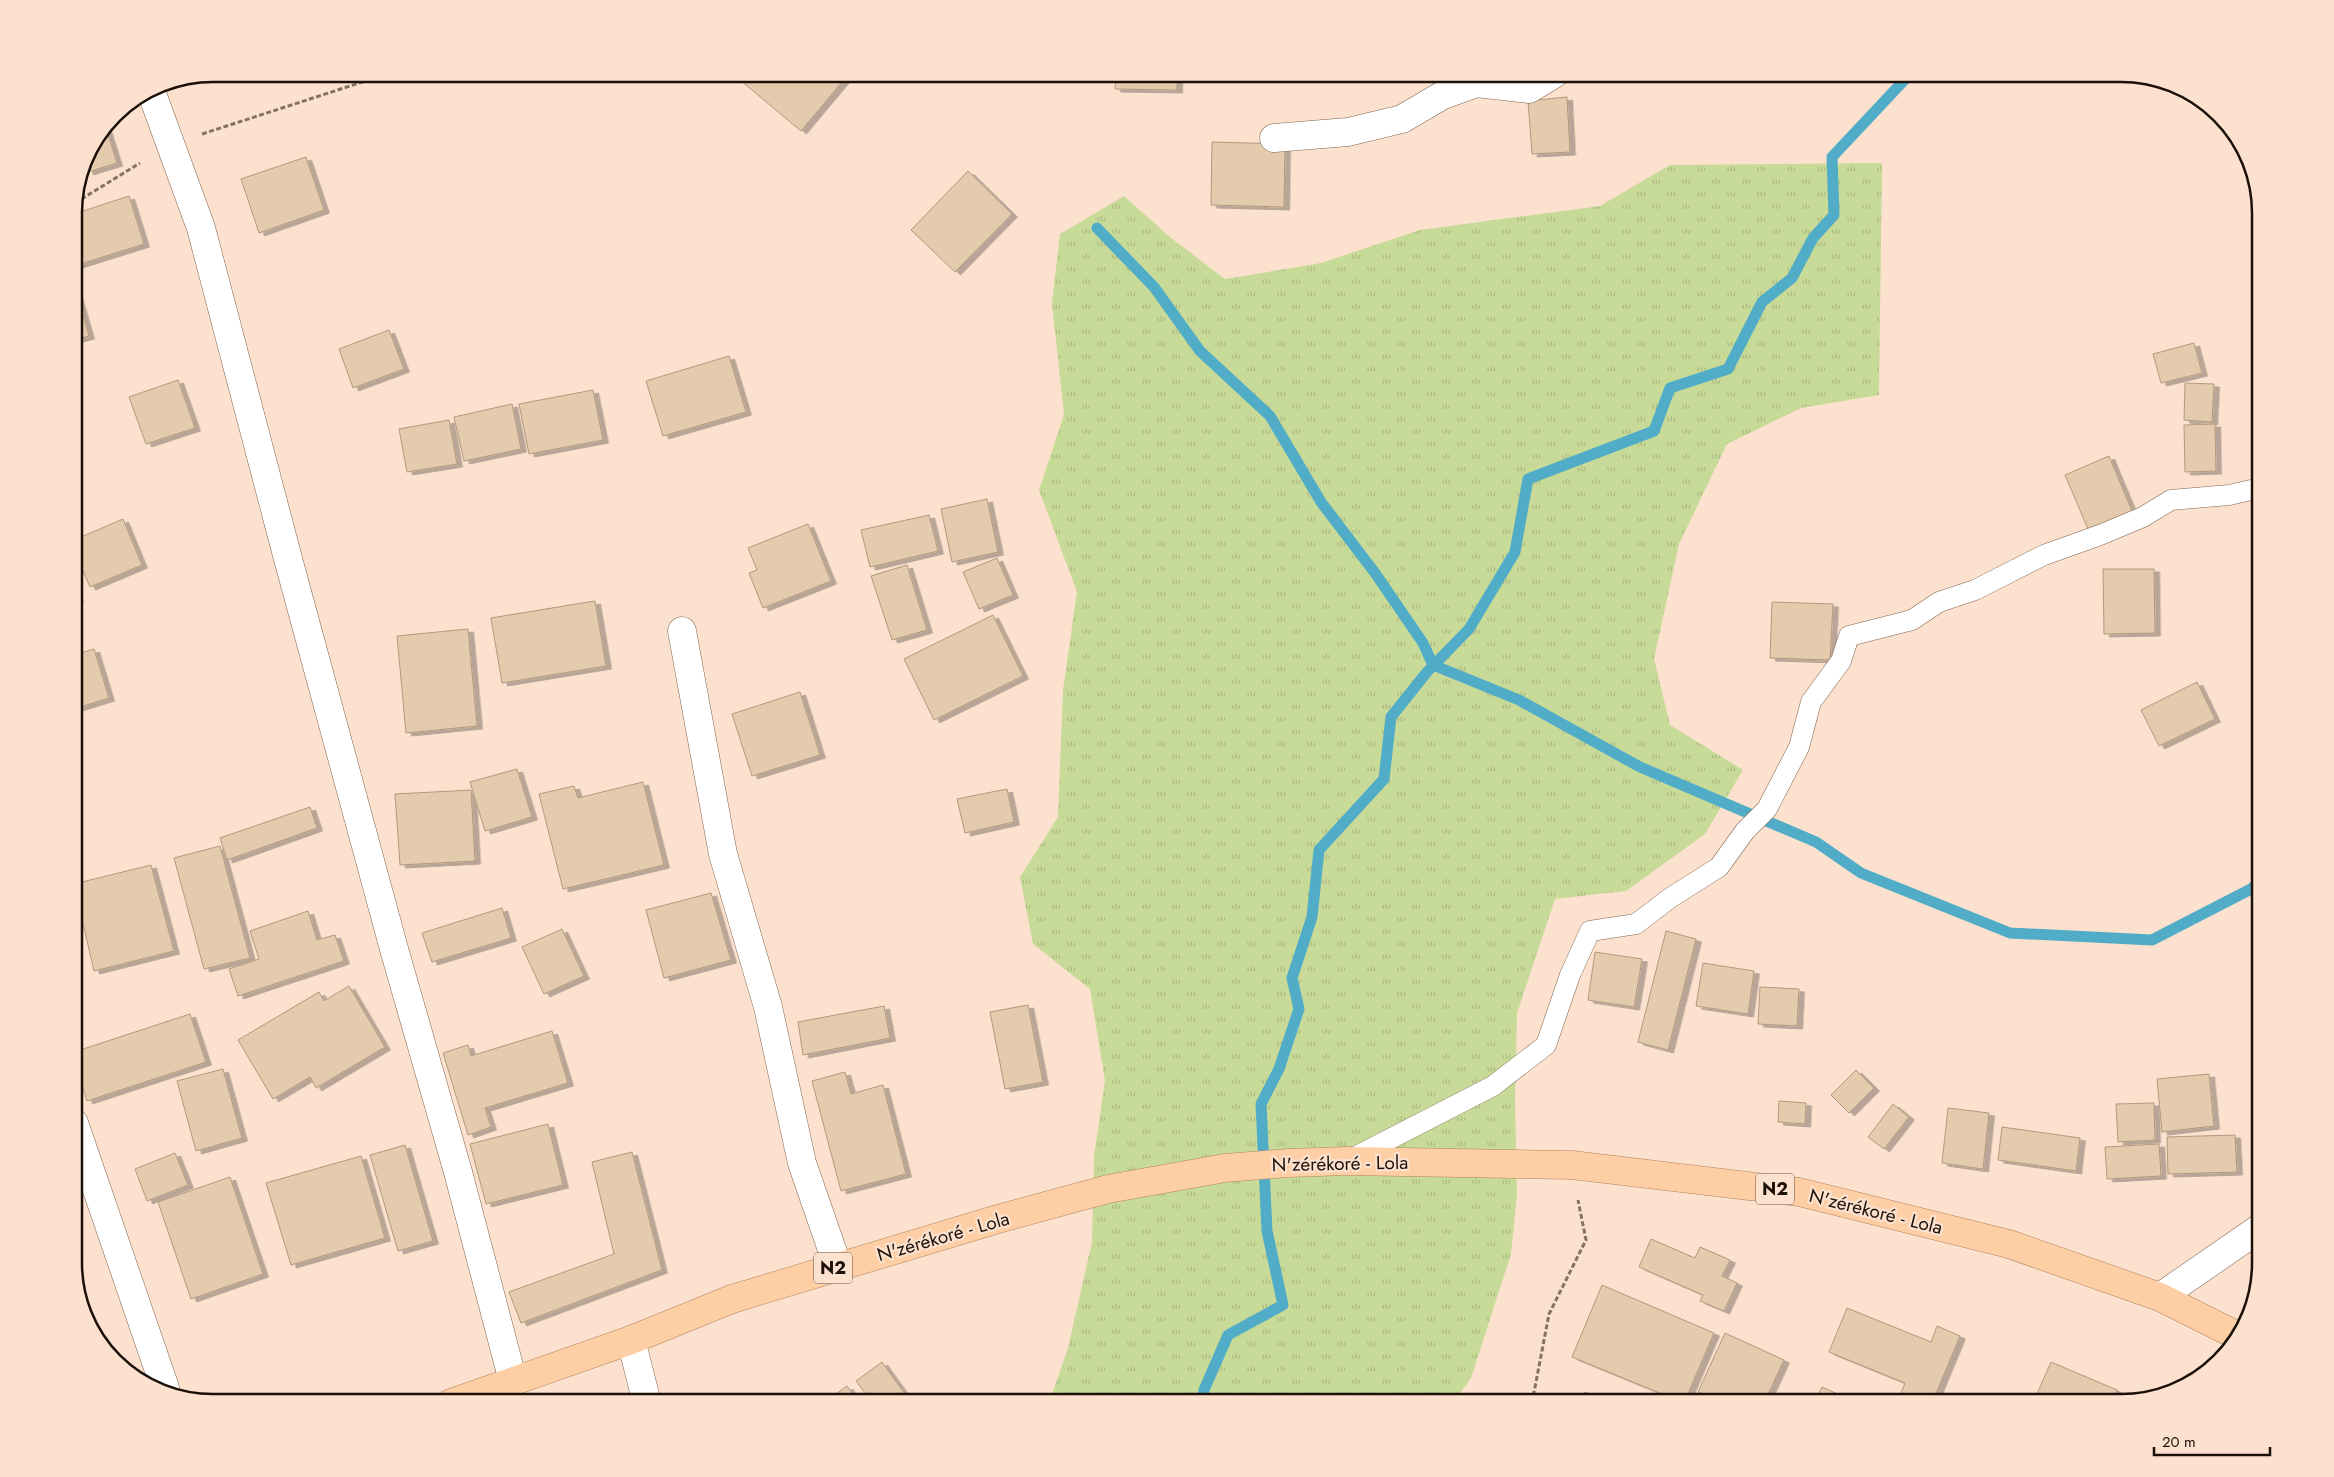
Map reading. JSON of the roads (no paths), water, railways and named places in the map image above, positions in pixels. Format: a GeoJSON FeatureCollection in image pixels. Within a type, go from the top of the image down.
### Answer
{"type":"FeatureCollection","features":[{"type":"Feature","properties":{"kind":"highway","name":"N'zérékoré - Lola"},"geometry":{"type":"LineString","coordinates":[[476,1394],[631,1340],[732,1299],[1108,1189],[1225,1168],[1288,1163],[1347,1161],[1572,1165],[1799,1192],[2009,1244],[2160,1297],[2231,1333]]}},
{"type":"Feature","properties":{"kind":"street"},"geometry":{"type":"LineString","coordinates":[[1274,138],[1348,132],[1402,119],[1443,95],[1476,83],[1529,89],[1541,82]]}},
{"type":"Feature","properties":{"kind":"street"},"geometry":{"type":"LineString","coordinates":[[153,97],[201,228],[294,584],[394,949],[458,1172],[513,1381]]}},
{"type":"Feature","properties":{"kind":"street"},"geometry":{"type":"LineString","coordinates":[[682,631],[723,854],[768,1007],[802,1163],[838,1267]]}},
{"type":"Feature","properties":{"kind":"street"},"geometry":{"type":"LineString","coordinates":[[83,1149],[164,1385]]}},
{"type":"Feature","properties":{"kind":"street"},"geometry":{"type":"LineString","coordinates":[[2160,1297],[2252,1234]]}},
{"type":"Feature","properties":{"kind":"street"},"geometry":{"type":"LineString","coordinates":[[631,1340],[645,1394]]}},
{"type":"Feature","properties":{"kind":"lane"},"geometry":{"type":"LineString","coordinates":[[1347,1161],[1493,1086],[1539,1051],[1546,1045],[1570,975],[1590,931],[1636,924],[1670,898],[1720,867],[1745,831],[1767,809],[1799,747],[1812,702],[1841,661],[1849,636],[1912,620],[1939,602],[1975,590],[2044,555],[2135,520],[2171,500],[2229,495],[2251,490]]}},
{"type":"Feature","properties":{"kind":"waterway"},"geometry":{"type":"LineString","coordinates":[[1203,1394],[1228,1335],[1283,1305],[1267,1231],[1261,1104],[1279,1069],[1299,1009],[1292,978],[1312,917],[1319,850],[1384,779],[1391,717],[1427,672],[1469,629],[1515,552],[1528,479],[1654,431],[1670,388],[1728,369],[1762,302],[1792,278],[1813,238],[1834,215],[1832,157],[1902,82]]}},
{"type":"Feature","properties":{"kind":"waterway"},"geometry":{"type":"LineString","coordinates":[[1097,228],[1154,287],[1200,351],[1270,416],[1321,502],[1375,573],[1423,643],[1433,665],[1519,700],[1640,767],[1816,842],[1861,873],[2010,933],[2152,940],[2252,888]]}}]}
